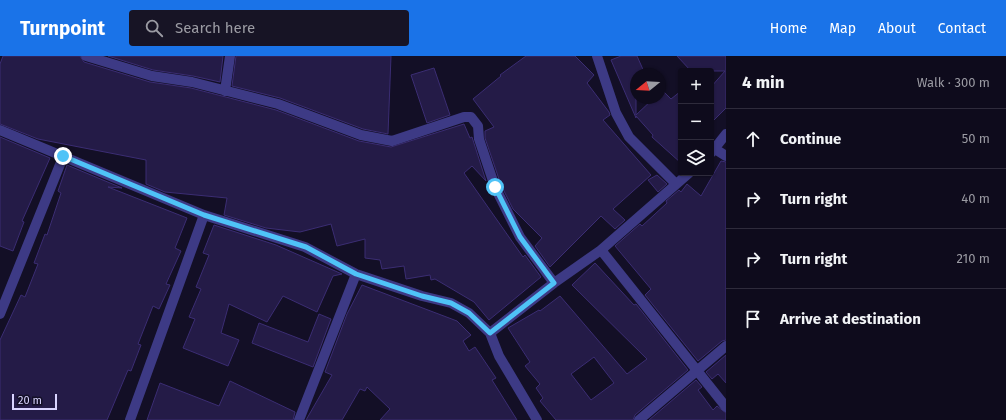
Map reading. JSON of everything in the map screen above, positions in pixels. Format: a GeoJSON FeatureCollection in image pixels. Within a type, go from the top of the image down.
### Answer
{"type":"FeatureCollection","features":[{"type":"Feature","properties":{"kind":"street"},"geometry":{"type":"LineString","coordinates":[[86,56],[152,76],[192,82],[278,104],[361,135],[392,141],[464,117],[471,117],[478,126],[479,139],[495,187],[520,237],[554,283]]}},
{"type":"Feature","properties":{"kind":"street"},"geometry":{"type":"LineString","coordinates":[[225,90],[230,56]]}},
{"type":"Feature","properties":{"kind":"street"},"geometry":{"type":"LineString","coordinates":[[597,56],[616,113],[629,137],[676,184]]}},
{"type":"Feature","properties":{"kind":"street"},"geometry":{"type":"LineString","coordinates":[[0,130],[204,215],[306,247],[356,274],[422,296],[451,303],[469,313],[490,333],[498,356],[537,420]]}},
{"type":"Feature","properties":{"kind":"street"},"geometry":{"type":"LineString","coordinates":[[714,150],[726,134]]}},
{"type":"Feature","properties":{"kind":"street"},"geometry":{"type":"LineString","coordinates":[[714,151],[726,156]]}},
{"type":"Feature","properties":{"kind":"street"},"geometry":{"type":"LineString","coordinates":[[0,314],[63,156]]}},
{"type":"Feature","properties":{"kind":"street"},"geometry":{"type":"LineString","coordinates":[[490,333],[554,283],[601,250],[685,176]]}},
{"type":"Feature","properties":{"kind":"street"},"geometry":{"type":"LineString","coordinates":[[130,420],[204,215]]}},
{"type":"Feature","properties":{"kind":"street"},"geometry":{"type":"LineString","coordinates":[[601,250],[726,407]]}},
{"type":"Feature","properties":{"kind":"street"},"geometry":{"type":"LineString","coordinates":[[299,420],[356,274]]}},
{"type":"Feature","properties":{"kind":"street"},"geometry":{"type":"LineString","coordinates":[[639,420],[726,346]]}},
{"type":"Feature","properties":{"kind":"building"},"geometry":{"type":"Polygon","coordinates":[[[3,56],[80,56],[84,62],[150,82],[191,88],[276,110],[359,141],[391,147],[464,124],[470,138],[472,137],[486,181],[472,166],[464,173],[523,257],[525,255],[541,277],[489,320],[474,302],[435,279],[431,280],[430,275],[406,279],[404,266],[382,269],[380,260],[365,258],[365,239],[337,246],[331,224],[300,232],[266,228],[224,215],[227,198],[165,192],[146,184],[146,160],[38,139],[0,124],[0,64],[3,56]]]}},
{"type":"Feature","properties":{"kind":"building"},"geometry":{"type":"Polygon","coordinates":[[[108,56],[223,56],[220,82],[153,70],[108,56]]]}},
{"type":"Feature","properties":{"kind":"building"},"geometry":{"type":"Polygon","coordinates":[[[236,56],[391,56],[388,134],[363,129],[280,98],[232,86],[236,56]]]}},
{"type":"Feature","properties":{"kind":"building"},"geometry":{"type":"Polygon","coordinates":[[[526,56],[575,56],[594,75],[587,83],[609,112],[610,115],[603,120],[651,175],[613,209],[625,220],[615,229],[601,216],[550,267],[535,246],[542,238],[513,209],[501,185],[485,138],[485,131],[494,127],[473,99],[501,76],[500,75],[526,56]]]}},
{"type":"Feature","properties":{"kind":"building"},"geometry":{"type":"Polygon","coordinates":[[[621,56],[637,56],[642,68],[630,68],[630,104],[636,104],[636,115],[648,104],[666,104],[666,94],[671,99],[678,93],[678,160],[652,137],[653,135],[636,116],[636,118],[611,60],[621,56]]]}},
{"type":"Feature","properties":{"kind":"building"},"geometry":{"type":"Polygon","coordinates":[[[677,56],[726,56],[726,108],[714,120],[714,84],[725,71],[714,71],[714,68],[688,68],[677,56]]]}},
{"type":"Feature","properties":{"kind":"building"},"geometry":{"type":"Polygon","coordinates":[[[434,68],[450,115],[427,123],[411,75],[434,68]]]}},
{"type":"Feature","properties":{"kind":"building"},"geometry":{"type":"Polygon","coordinates":[[[0,137],[50,158],[22,221],[24,222],[13,251],[0,246],[0,137]]]}},
{"type":"Feature","properties":{"kind":"building"},"geometry":{"type":"Polygon","coordinates":[[[721,161],[726,162],[726,340],[722,341],[698,361],[645,295],[651,289],[615,246],[640,224],[642,226],[667,203],[666,201],[679,190],[681,192],[687,184],[701,196],[712,176],[714,176],[721,161]]]}},
{"type":"Feature","properties":{"kind":"building"},"geometry":{"type":"Polygon","coordinates":[[[67,165],[122,188],[108,187],[187,218],[175,248],[181,251],[166,284],[170,285],[159,309],[153,306],[138,344],[141,345],[131,371],[128,370],[107,420],[0,420],[0,340],[21,295],[25,297],[38,264],[34,263],[45,234],[47,235],[61,193],[58,191],[67,165]]]}},
{"type":"Feature","properties":{"kind":"building"},"geometry":{"type":"Polygon","coordinates":[[[657,175],[667,184],[658,192],[648,180],[657,175]]]}},
{"type":"Feature","properties":{"kind":"building"},"geometry":{"type":"Polygon","coordinates":[[[214,225],[276,245],[342,274],[333,276],[317,312],[283,296],[267,322],[229,304],[221,333],[239,340],[228,366],[183,348],[195,319],[189,317],[201,289],[196,287],[209,255],[203,253],[214,225]]]}},
{"type":"Feature","properties":{"kind":"building"},"geometry":{"type":"Polygon","coordinates":[[[595,263],[634,305],[636,304],[688,370],[635,415],[633,420],[556,420],[540,401],[543,398],[536,388],[540,384],[525,366],[530,362],[508,328],[539,310],[540,311],[560,296],[627,374],[647,359],[572,285],[595,263]],[[594,357],[571,374],[591,400],[614,383],[594,357]]]}},
{"type":"Feature","properties":{"kind":"building"},"geometry":{"type":"Polygon","coordinates":[[[362,285],[457,321],[471,335],[463,341],[469,351],[475,347],[496,378],[492,380],[517,420],[380,420],[390,409],[367,387],[365,391],[360,389],[342,420],[306,420],[332,375],[325,372],[347,314],[362,285]]]}},
{"type":"Feature","properties":{"kind":"building"},"geometry":{"type":"Polygon","coordinates":[[[319,314],[331,319],[313,367],[252,343],[259,323],[308,342],[319,314]]]}},
{"type":"Feature","properties":{"kind":"building"},"geometry":{"type":"Polygon","coordinates":[[[726,355],[726,383],[718,374],[712,379],[706,372],[726,355]]]}},
{"type":"Feature","properties":{"kind":"building"},"geometry":{"type":"Polygon","coordinates":[[[696,380],[702,387],[698,390],[713,410],[717,406],[726,413],[726,420],[649,420],[696,380]]]}},
{"type":"Feature","properties":{"kind":"building"},"geometry":{"type":"Polygon","coordinates":[[[230,381],[295,412],[293,420],[147,420],[160,383],[219,406],[230,381]]]}},
{"type":"Feature","properties":{"kind":"route"},"geometry":{"type":"LineString","coordinates":[[63,156],[204,215],[306,247],[356,274],[422,296],[451,303],[469,313],[490,333],[554,283],[520,237],[495,187]]}}]}
